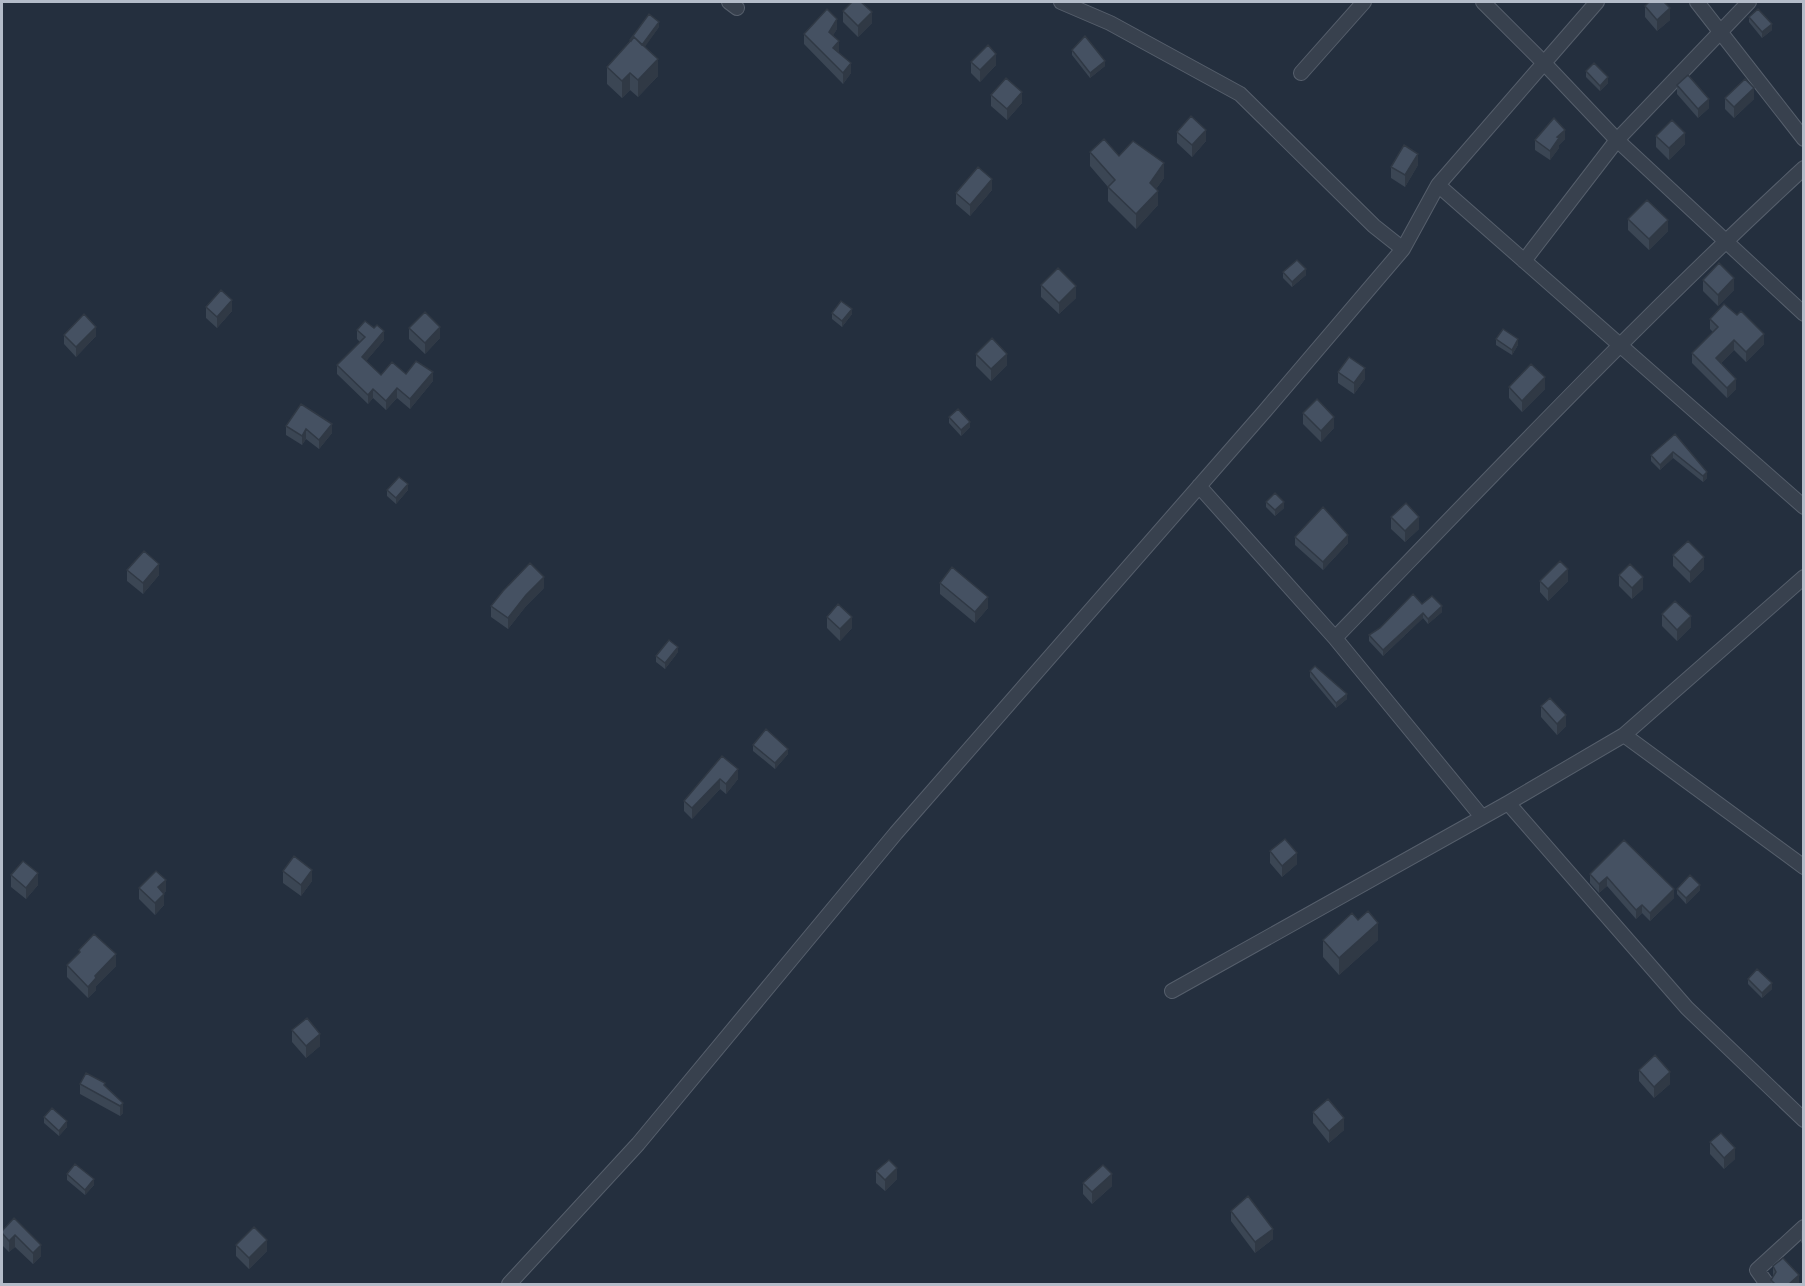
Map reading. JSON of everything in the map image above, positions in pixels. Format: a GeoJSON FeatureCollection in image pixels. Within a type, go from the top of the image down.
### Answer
{"type":"FeatureCollection","features":[{"type":"Feature","properties":{"kind":"street"},"geometry":{"type":"LineString","coordinates":[[1061,2],[1110,23],[1240,94],[1374,226],[1403,249]]}},
{"type":"Feature","properties":{"kind":"street"},"geometry":{"type":"LineString","coordinates":[[1301,73],[1364,2]]}},
{"type":"Feature","properties":{"kind":"street"},"geometry":{"type":"LineString","coordinates":[[1483,2],[1617,140],[1803,314]]}},
{"type":"Feature","properties":{"kind":"street"},"geometry":{"type":"LineString","coordinates":[[509,1284],[638,1144],[896,833],[1403,249],[1438,185],[1597,2]]}},
{"type":"Feature","properties":{"kind":"street"},"geometry":{"type":"LineString","coordinates":[[1697,2],[1803,139]]}},
{"type":"Feature","properties":{"kind":"street"},"geometry":{"type":"LineString","coordinates":[[1524,261],[1617,140],[1749,2]]}},
{"type":"Feature","properties":{"kind":"street"},"geometry":{"type":"LineString","coordinates":[[1335,638],[1619,344],[1725,240],[1803,168]]}},
{"type":"Feature","properties":{"kind":"street"},"geometry":{"type":"LineString","coordinates":[[1438,185],[1803,507]]}},
{"type":"Feature","properties":{"kind":"street"},"geometry":{"type":"LineString","coordinates":[[1199,486],[1335,638],[1482,817]]}},
{"type":"Feature","properties":{"kind":"street"},"geometry":{"type":"LineString","coordinates":[[1172,992],[1624,735],[1803,577]]}},
{"type":"Feature","properties":{"kind":"street"},"geometry":{"type":"LineString","coordinates":[[1624,735],[1803,867]]}},
{"type":"Feature","properties":{"kind":"street"},"geometry":{"type":"LineString","coordinates":[[1508,803],[1687,1008],[1803,1120]]}},
{"type":"Feature","properties":{"kind":"street"},"geometry":{"type":"LineString","coordinates":[[1767,1284],[1757,1270],[1803,1227]]}},
{"type":"Feature","properties":{"kind":"building"},"geometry":{"type":"Polygon","coordinates":[[[852,2],[861,2],[872,12],[858,26],[843,11],[852,2]]]}},
{"type":"Feature","properties":{"kind":"building"},"geometry":{"type":"Polygon","coordinates":[[[1649,2],[1664,2],[1670,8],[1657,20],[1645,6],[1649,2]]]}},
{"type":"Feature","properties":{"kind":"building"},"geometry":{"type":"Polygon","coordinates":[[[827,9],[837,19],[829,32],[839,41],[833,48],[851,63],[843,73],[804,34],[827,9]]]}},
{"type":"Feature","properties":{"kind":"building"},"geometry":{"type":"Polygon","coordinates":[[[1758,9],[1772,24],[1762,32],[1749,17],[1758,9]]]}},
{"type":"Feature","properties":{"kind":"building"},"geometry":{"type":"Polygon","coordinates":[[[649,14],[659,22],[642,45],[634,37],[631,41],[630,40],[649,14]]]}},
{"type":"Feature","properties":{"kind":"building"},"geometry":{"type":"Polygon","coordinates":[[[1085,36],[1105,61],[1090,73],[1072,50],[1085,36]]]}},
{"type":"Feature","properties":{"kind":"building"},"geometry":{"type":"Polygon","coordinates":[[[634,37],[658,59],[638,80],[630,73],[622,81],[607,67],[634,37]]]}},
{"type":"Feature","properties":{"kind":"building"},"geometry":{"type":"Polygon","coordinates":[[[988,45],[996,54],[980,70],[971,62],[988,45]]]}},
{"type":"Feature","properties":{"kind":"building"},"geometry":{"type":"Polygon","coordinates":[[[1594,63],[1608,77],[1600,86],[1586,71],[1594,63]]]}},
{"type":"Feature","properties":{"kind":"building"},"geometry":{"type":"Polygon","coordinates":[[[1688,75],[1709,99],[1698,109],[1677,85],[1688,75]]]}},
{"type":"Feature","properties":{"kind":"building"},"geometry":{"type":"Polygon","coordinates":[[[1006,78],[1022,92],[1007,109],[991,95],[1006,78]]]}},
{"type":"Feature","properties":{"kind":"building"},"geometry":{"type":"Polygon","coordinates":[[[1745,79],[1754,88],[1734,107],[1725,98],[1745,79]]]}},
{"type":"Feature","properties":{"kind":"building"},"geometry":{"type":"Polygon","coordinates":[[[1191,116],[1206,130],[1192,145],[1177,132],[1191,116]]]}},
{"type":"Feature","properties":{"kind":"building"},"geometry":{"type":"Polygon","coordinates":[[[1554,118],[1565,130],[1557,137],[1559,138],[1550,151],[1535,140],[1554,118]]]}},
{"type":"Feature","properties":{"kind":"building"},"geometry":{"type":"Polygon","coordinates":[[[1672,120],[1685,133],[1669,148],[1656,136],[1672,120]]]}},
{"type":"Feature","properties":{"kind":"building"},"geometry":{"type":"Polygon","coordinates":[[[1104,139],[1119,156],[1133,141],[1164,163],[1150,183],[1158,191],[1136,214],[1108,187],[1115,180],[1090,152],[1104,139]]]}},
{"type":"Feature","properties":{"kind":"building"},"geometry":{"type":"Polygon","coordinates":[[[1404,145],[1418,154],[1405,175],[1391,167],[1404,145]]]}},
{"type":"Feature","properties":{"kind":"building"},"geometry":{"type":"Polygon","coordinates":[[[978,167],[992,179],[970,205],[956,193],[978,167]]]}},
{"type":"Feature","properties":{"kind":"building"},"geometry":{"type":"Polygon","coordinates":[[[1647,200],[1668,220],[1649,239],[1628,219],[1647,200]]]}},
{"type":"Feature","properties":{"kind":"building"},"geometry":{"type":"Polygon","coordinates":[[[1297,260],[1306,269],[1292,282],[1283,272],[1297,260]]]}},
{"type":"Feature","properties":{"kind":"building"},"geometry":{"type":"Polygon","coordinates":[[[1719,263],[1734,278],[1718,295],[1703,280],[1719,263]]]}},
{"type":"Feature","properties":{"kind":"building"},"geometry":{"type":"Polygon","coordinates":[[[1058,268],[1076,286],[1059,303],[1041,285],[1058,268]]]}},
{"type":"Feature","properties":{"kind":"building"},"geometry":{"type":"Polygon","coordinates":[[[221,290],[232,300],[217,317],[206,307],[221,290]]]}},
{"type":"Feature","properties":{"kind":"building"},"geometry":{"type":"Polygon","coordinates":[[[841,301],[852,309],[842,321],[832,313],[841,301]]]}},
{"type":"Feature","properties":{"kind":"building"},"geometry":{"type":"Polygon","coordinates":[[[1724,304],[1737,315],[1741,311],[1764,334],[1746,352],[1734,340],[1716,358],[1736,379],[1727,388],[1692,353],[1718,327],[1710,319],[1724,304]]]}},
{"type":"Feature","properties":{"kind":"building"},"geometry":{"type":"Polygon","coordinates":[[[425,312],[440,327],[425,343],[409,328],[425,312]]]}},
{"type":"Feature","properties":{"kind":"building"},"geometry":{"type":"Polygon","coordinates":[[[84,314],[96,327],[76,347],[64,335],[84,314]]]}},
{"type":"Feature","properties":{"kind":"building"},"geometry":{"type":"Polygon","coordinates":[[[365,321],[374,328],[377,325],[384,331],[362,357],[381,375],[392,362],[406,374],[416,361],[433,372],[410,399],[397,388],[386,401],[373,389],[368,395],[337,365],[365,337],[357,330],[365,321]]]}},
{"type":"Feature","properties":{"kind":"building"},"geometry":{"type":"Polygon","coordinates":[[[1503,329],[1518,339],[1512,350],[1496,339],[1503,329]]]}},
{"type":"Feature","properties":{"kind":"building"},"geometry":{"type":"Polygon","coordinates":[[[992,338],[1007,354],[991,369],[976,354],[992,338]]]}},
{"type":"Feature","properties":{"kind":"building"},"geometry":{"type":"Polygon","coordinates":[[[1349,357],[1365,368],[1354,383],[1338,372],[1349,357]]]}},
{"type":"Feature","properties":{"kind":"building"},"geometry":{"type":"Polygon","coordinates":[[[1531,364],[1545,377],[1522,401],[1509,387],[1531,364]]]}},
{"type":"Feature","properties":{"kind":"building"},"geometry":{"type":"Polygon","coordinates":[[[1317,399],[1334,417],[1321,431],[1303,413],[1317,399]]]}},
{"type":"Feature","properties":{"kind":"building"},"geometry":{"type":"Polygon","coordinates":[[[301,404],[332,424],[319,440],[306,429],[302,436],[286,426],[301,404]]]}},
{"type":"Feature","properties":{"kind":"building"},"geometry":{"type":"Polygon","coordinates":[[[958,409],[970,422],[961,430],[949,417],[958,409]]]}},
{"type":"Feature","properties":{"kind":"building"},"geometry":{"type":"Polygon","coordinates":[[[1675,434],[1707,472],[1703,476],[1673,452],[1660,465],[1651,455],[1675,434]]]}},
{"type":"Feature","properties":{"kind":"building"},"geometry":{"type":"Polygon","coordinates":[[[399,477],[408,484],[396,498],[387,490],[399,477]]]}},
{"type":"Feature","properties":{"kind":"building"},"geometry":{"type":"Polygon","coordinates":[[[1275,493],[1284,502],[1275,510],[1266,502],[1275,493]]]}},
{"type":"Feature","properties":{"kind":"building"},"geometry":{"type":"Polygon","coordinates":[[[1406,503],[1419,517],[1405,531],[1391,517],[1406,503]]]}},
{"type":"Feature","properties":{"kind":"building"},"geometry":{"type":"Polygon","coordinates":[[[1323,507],[1348,535],[1323,562],[1295,537],[1323,507]]]}},
{"type":"Feature","properties":{"kind":"building"},"geometry":{"type":"Polygon","coordinates":[[[1688,541],[1704,557],[1690,572],[1673,555],[1688,541]]]}},
{"type":"Feature","properties":{"kind":"building"},"geometry":{"type":"Polygon","coordinates":[[[144,551],[159,564],[143,583],[127,570],[144,551]]]}},
{"type":"Feature","properties":{"kind":"building"},"geometry":{"type":"Polygon","coordinates":[[[1560,561],[1568,569],[1548,589],[1540,581],[1560,561]]]}},
{"type":"Feature","properties":{"kind":"building"},"geometry":{"type":"Polygon","coordinates":[[[530,563],[544,577],[508,618],[491,606],[530,563]]]}},
{"type":"Feature","properties":{"kind":"building"},"geometry":{"type":"Polygon","coordinates":[[[1630,564],[1643,577],[1632,588],[1619,575],[1630,564]]]}},
{"type":"Feature","properties":{"kind":"building"},"geometry":{"type":"Polygon","coordinates":[[[952,567],[988,597],[975,612],[940,583],[952,567]]]}},
{"type":"Feature","properties":{"kind":"building"},"geometry":{"type":"Polygon","coordinates":[[[1413,594],[1422,604],[1432,596],[1442,606],[1428,619],[1423,613],[1383,650],[1369,635],[1380,628],[1413,594]]]}},
{"type":"Feature","properties":{"kind":"building"},"geometry":{"type":"Polygon","coordinates":[[[1675,601],[1691,616],[1677,630],[1662,614],[1675,601]]]}},
{"type":"Feature","properties":{"kind":"building"},"geometry":{"type":"Polygon","coordinates":[[[838,604],[852,617],[840,629],[827,617],[838,604]]]}},
{"type":"Feature","properties":{"kind":"building"},"geometry":{"type":"Polygon","coordinates":[[[669,640],[678,647],[665,663],[656,656],[669,640]]]}},
{"type":"Feature","properties":{"kind":"building"},"geometry":{"type":"Polygon","coordinates":[[[1315,666],[1347,694],[1336,703],[1310,671],[1315,666]]]}},
{"type":"Feature","properties":{"kind":"building"},"geometry":{"type":"Polygon","coordinates":[[[1550,698],[1566,715],[1557,724],[1541,706],[1550,698]]]}},
{"type":"Feature","properties":{"kind":"building"},"geometry":{"type":"Polygon","coordinates":[[[766,729],[788,749],[775,763],[753,745],[766,729]]]}},
{"type":"Feature","properties":{"kind":"building"},"geometry":{"type":"Polygon","coordinates":[[[722,756],[738,769],[726,784],[720,779],[692,808],[684,801],[722,756]]]}},
{"type":"Feature","properties":{"kind":"building"},"geometry":{"type":"Polygon","coordinates":[[[1285,839],[1297,853],[1282,866],[1270,851],[1285,839]]]}},
{"type":"Feature","properties":{"kind":"building"},"geometry":{"type":"Polygon","coordinates":[[[1624,840],[1674,889],[1650,913],[1642,905],[1636,910],[1607,877],[1599,884],[1590,874],[1624,840]]]}},
{"type":"Feature","properties":{"kind":"building"},"geometry":{"type":"Polygon","coordinates":[[[294,856],[312,870],[301,885],[283,871],[294,856]]]}},
{"type":"Feature","properties":{"kind":"building"},"geometry":{"type":"Polygon","coordinates":[[[23,861],[38,873],[26,888],[11,875],[23,861]]]}},
{"type":"Feature","properties":{"kind":"building"},"geometry":{"type":"Polygon","coordinates":[[[156,871],[166,880],[158,887],[164,894],[155,903],[139,888],[156,871]]]}},
{"type":"Feature","properties":{"kind":"building"},"geometry":{"type":"Polygon","coordinates":[[[1690,875],[1700,885],[1686,898],[1677,889],[1690,875]]]}},
{"type":"Feature","properties":{"kind":"building"},"geometry":{"type":"Polygon","coordinates":[[[1368,911],[1378,923],[1339,958],[1323,940],[1352,913],[1358,920],[1368,911]]]}},
{"type":"Feature","properties":{"kind":"building"},"geometry":{"type":"Polygon","coordinates":[[[94,934],[116,954],[88,987],[67,965],[94,934]]]}},
{"type":"Feature","properties":{"kind":"building"},"geometry":{"type":"Polygon","coordinates":[[[1757,969],[1772,983],[1762,993],[1748,979],[1757,969]]]}},
{"type":"Feature","properties":{"kind":"building"},"geometry":{"type":"Polygon","coordinates":[[[307,1018],[320,1034],[306,1046],[292,1030],[307,1018]]]}},
{"type":"Feature","properties":{"kind":"building"},"geometry":{"type":"Polygon","coordinates":[[[1655,1055],[1670,1072],[1654,1087],[1639,1070],[1655,1055]]]}},
{"type":"Feature","properties":{"kind":"building"},"geometry":{"type":"Polygon","coordinates":[[[86,1073],[105,1083],[104,1085],[123,1103],[120,1106],[80,1084],[86,1073]]]}},
{"type":"Feature","properties":{"kind":"building"},"geometry":{"type":"Polygon","coordinates":[[[1328,1099],[1344,1118],[1329,1131],[1313,1112],[1328,1099]]]}},
{"type":"Feature","properties":{"kind":"building"},"geometry":{"type":"Polygon","coordinates":[[[52,1108],[67,1121],[59,1131],[44,1117],[52,1108]]]}},
{"type":"Feature","properties":{"kind":"building"},"geometry":{"type":"Polygon","coordinates":[[[1721,1133],[1735,1148],[1724,1158],[1710,1142],[1721,1133]]]}},
{"type":"Feature","properties":{"kind":"building"},"geometry":{"type":"Polygon","coordinates":[[[889,1160],[897,1168],[885,1180],[876,1171],[889,1160]]]}},
{"type":"Feature","properties":{"kind":"building"},"geometry":{"type":"Polygon","coordinates":[[[75,1164],[94,1179],[85,1190],[67,1174],[75,1164]]]}},
{"type":"Feature","properties":{"kind":"building"},"geometry":{"type":"Polygon","coordinates":[[[1103,1165],[1112,1174],[1092,1192],[1083,1183],[1103,1165]]]}},
{"type":"Feature","properties":{"kind":"building"},"geometry":{"type":"Polygon","coordinates":[[[1248,1196],[1273,1229],[1255,1242],[1231,1211],[1248,1196]]]}},
{"type":"Feature","properties":{"kind":"building"},"geometry":{"type":"Polygon","coordinates":[[[14,1218],[41,1245],[33,1253],[15,1235],[9,1241],[2,1233],[14,1218]]]}},
{"type":"Feature","properties":{"kind":"building"},"geometry":{"type":"Polygon","coordinates":[[[254,1227],[267,1240],[249,1258],[236,1245],[254,1227]]]}},
{"type":"Feature","properties":{"kind":"building"},"geometry":{"type":"Polygon","coordinates":[[[1783,1258],[1799,1275],[1789,1284],[1775,1284],[1771,1280],[1776,1272],[1773,1266],[1783,1258]]]}}]}
